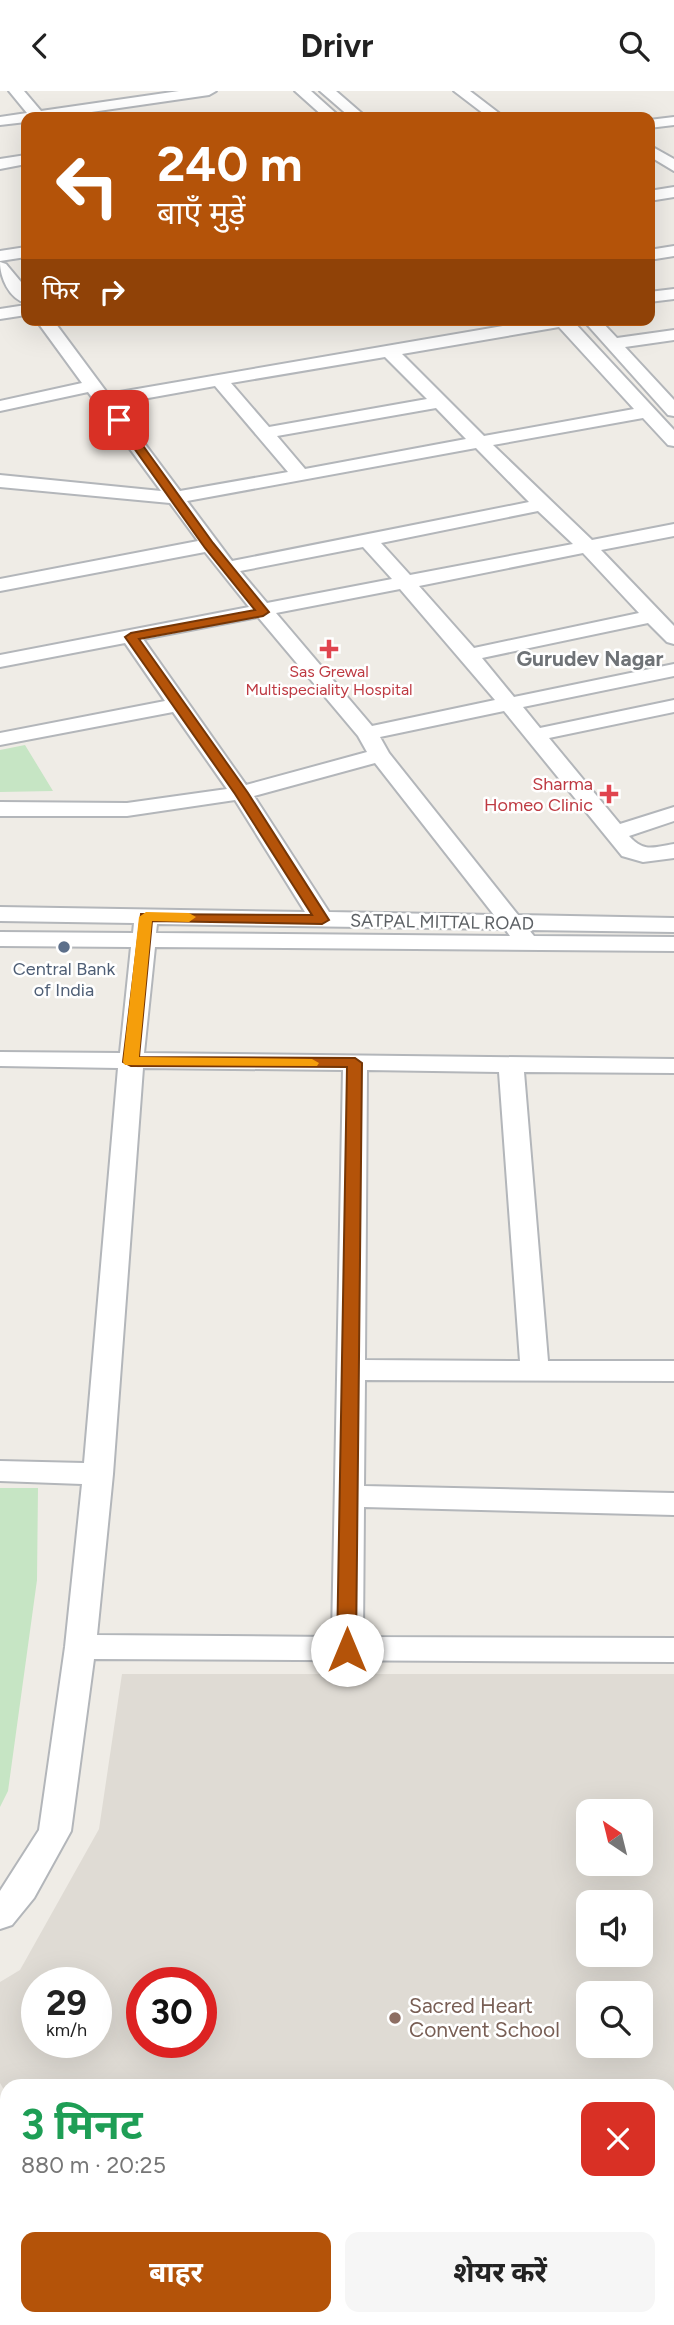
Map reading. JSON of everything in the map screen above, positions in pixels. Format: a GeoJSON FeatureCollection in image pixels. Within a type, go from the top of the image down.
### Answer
{"type":"FeatureCollection","features":[{"type":"Feature","properties":{"kind":"street"},"geometry":{"type":"LineString","coordinates":[[16,91],[34,112]]}},
{"type":"Feature","properties":{"kind":"street"},"geometry":{"type":"LineString","coordinates":[[65,112],[209,91]]}},
{"type":"Feature","properties":{"kind":"street"},"geometry":{"type":"LineString","coordinates":[[302,91],[328,112]]}},
{"type":"Feature","properties":{"kind":"street"},"geometry":{"type":"LineString","coordinates":[[327,91],[353,112]]}},
{"type":"Feature","properties":{"kind":"street"},"geometry":{"type":"LineString","coordinates":[[461,91],[490,112]]}},
{"type":"Feature","properties":{"kind":"street"},"geometry":{"type":"LineString","coordinates":[[0,121],[21,118]]}},
{"type":"Feature","properties":{"kind":"street"},"geometry":{"type":"LineString","coordinates":[[655,123],[674,121]]}},
{"type":"Feature","properties":{"kind":"street"},"geometry":{"type":"LineString","coordinates":[[655,153],[673,164]]}},
{"type":"Feature","properties":{"kind":"street"},"geometry":{"type":"LineString","coordinates":[[0,164],[21,161]]}},
{"type":"Feature","properties":{"kind":"street"},"geometry":{"type":"LineString","coordinates":[[655,195],[674,192]]}},
{"type":"Feature","properties":{"kind":"street"},"geometry":{"type":"LineString","coordinates":[[655,241],[670,252]]}},
{"type":"Feature","properties":{"kind":"street"},"geometry":{"type":"LineString","coordinates":[[0,256],[21,253]]}},
{"type":"Feature","properties":{"kind":"street"},"geometry":{"type":"LineString","coordinates":[[0,267],[21,292]]}},
{"type":"Feature","properties":{"kind":"street"},"geometry":{"type":"LineString","coordinates":[[655,296],[674,294]]}},
{"type":"Feature","properties":{"kind":"street"},"geometry":{"type":"LineString","coordinates":[[0,314],[21,311]]}},
{"type":"Feature","properties":{"kind":"street"},"geometry":{"type":"LineString","coordinates":[[49,326],[209,545],[367,733],[380,755],[527,942]]}},
{"type":"Feature","properties":{"kind":"street"},"geometry":{"type":"LineString","coordinates":[[0,406],[219,380],[532,326]]}},
{"type":"Feature","properties":{"kind":"street"},"geometry":{"type":"LineString","coordinates":[[567,326],[674,441]]}},
{"type":"Feature","properties":{"kind":"street"},"geometry":{"type":"LineString","coordinates":[[596,326],[674,411]]}},
{"type":"Feature","properties":{"kind":"street"},"geometry":{"type":"LineString","coordinates":[[612,344],[674,335]]}},
{"type":"Feature","properties":{"kind":"street"},"geometry":{"type":"LineString","coordinates":[[388,350],[542,505],[587,546],[674,638]]}},
{"type":"Feature","properties":{"kind":"street"},"geometry":{"type":"LineString","coordinates":[[219,380],[300,474]]}},
{"type":"Feature","properties":{"kind":"street"},"geometry":{"type":"LineString","coordinates":[[266,433],[439,402]]}},
{"type":"Feature","properties":{"kind":"street"},"geometry":{"type":"LineString","coordinates":[[0,481],[174,498],[646,412]]}},
{"type":"Feature","properties":{"kind":"street"},"geometry":{"type":"LineString","coordinates":[[227,568],[542,505]]}},
{"type":"Feature","properties":{"kind":"street"},"geometry":{"type":"LineString","coordinates":[[0,661],[674,530]]}},
{"type":"Feature","properties":{"kind":"street"},"geometry":{"type":"LineString","coordinates":[[368,540],[634,853],[658,855],[674,851]]}},
{"type":"Feature","properties":{"kind":"street"},"geometry":{"type":"LineString","coordinates":[[0,585],[209,545]]}},
{"type":"Feature","properties":{"kind":"street"},"geometry":{"type":"LineString","coordinates":[[468,655],[652,616]]}},
{"type":"Feature","properties":{"kind":"street"},"geometry":{"type":"LineString","coordinates":[[131,637],[241,793],[322,920]]}},
{"type":"Feature","properties":{"kind":"street"},"geometry":{"type":"LineString","coordinates":[[367,733],[674,670]]}},
{"type":"Feature","properties":{"kind":"street"},"geometry":{"type":"LineString","coordinates":[[0,739],[178,705]]}},
{"type":"Feature","properties":{"kind":"street"},"geometry":{"type":"LineString","coordinates":[[535,735],[674,706]]}},
{"type":"Feature","properties":{"kind":"street"},"geometry":{"type":"LineString","coordinates":[[0,809],[143,809],[241,793],[380,755]]}},
{"type":"Feature","properties":{"kind":"street"},"geometry":{"type":"LineString","coordinates":[[616,833],[674,814]]}},
{"type":"Feature","properties":{"kind":"street","name":"SATPAL MITTAL ROAD"},"geometry":{"type":"LineString","coordinates":[[0,914],[144,929],[527,942],[674,944]]}},
{"type":"Feature","properties":{"kind":"street","name":"SATPAL MITTAL ROAD"},"geometry":{"type":"LineString","coordinates":[[0,939],[322,920],[674,925]]}},
{"type":"Feature","properties":{"kind":"street"},"geometry":{"type":"LineString","coordinates":[[0,1915],[22,1888],[55,1831],[80,1647],[98,1474],[144,929]]}},
{"type":"Feature","properties":{"kind":"street"},"geometry":{"type":"LineString","coordinates":[[0,1059],[674,1066]]}},
{"type":"Feature","properties":{"kind":"street"},"geometry":{"type":"LineString","coordinates":[[347,1650],[355,1063]]}},
{"type":"Feature","properties":{"kind":"street"},"geometry":{"type":"LineString","coordinates":[[511,1066],[535,1371]]}},
{"type":"Feature","properties":{"kind":"street"},"geometry":{"type":"LineString","coordinates":[[350,1370],[674,1371]]}},
{"type":"Feature","properties":{"kind":"street"},"geometry":{"type":"LineString","coordinates":[[0,1471],[98,1474]]}},
{"type":"Feature","properties":{"kind":"street"},"geometry":{"type":"LineString","coordinates":[[348,1496],[674,1504]]}},
{"type":"Feature","properties":{"kind":"street"},"geometry":{"type":"LineString","coordinates":[[80,1647],[674,1650]]}},
{"type":"Feature","properties":{"kind":"shaded area","name":"Sacred Heart Convent School"},"geometry":{"type":"Polygon","coordinates":[[[122,1674],[674,1674],[674,2079],[0,2079],[0,1982],[21,1968],[21,2058],[112,2058],[112,1967],[22,1967],[99,1829],[122,1674]]]}},
{"type":"Feature","properties":{"kind":"green space"},"geometry":{"type":"Polygon","coordinates":[[[25,745],[53,791],[0,792],[0,750],[25,745]]]}},
{"type":"Feature","properties":{"kind":"green space"},"geometry":{"type":"Polygon","coordinates":[[[0,1488],[38,1488],[37,1580],[8,1791],[0,1807],[0,1488]]]}},
{"type":"Feature","properties":{"kind":"slow traffic"},"geometry":{"type":"LineString","coordinates":[[189,917],[146,917],[131,1062],[312,1063]]}},
{"type":"Feature","properties":{"kind":"place","name":"Sas Grewal Multispeciality Hospital"},"geometry":{"type":"Point","coordinates":[329,649]}},
{"type":"Feature","properties":{"kind":"place","name":"Sharma Homeo Clinic"},"geometry":{"type":"Point","coordinates":[609,794]}},
{"type":"Feature","properties":{"kind":"place","name":"Central Bank of India"},"geometry":{"type":"Point","coordinates":[64,947]}},
{"type":"Feature","properties":{"kind":"place","name":"Sacred Heart Convent School"},"geometry":{"type":"Point","coordinates":[395,2018]}},
{"type":"Feature","properties":{"kind":"district","name":"Gurudev Nagar"},"geometry":{"type":"Point","coordinates":[590,659]}},
{"type":"Feature","properties":{"kind":"route"},"geometry":{"type":"LineString","coordinates":[[119,420],[209,545],[263,612],[131,637],[241,793],[322,920],[146,917],[131,1062],[355,1063],[347,1650]]}}]}
